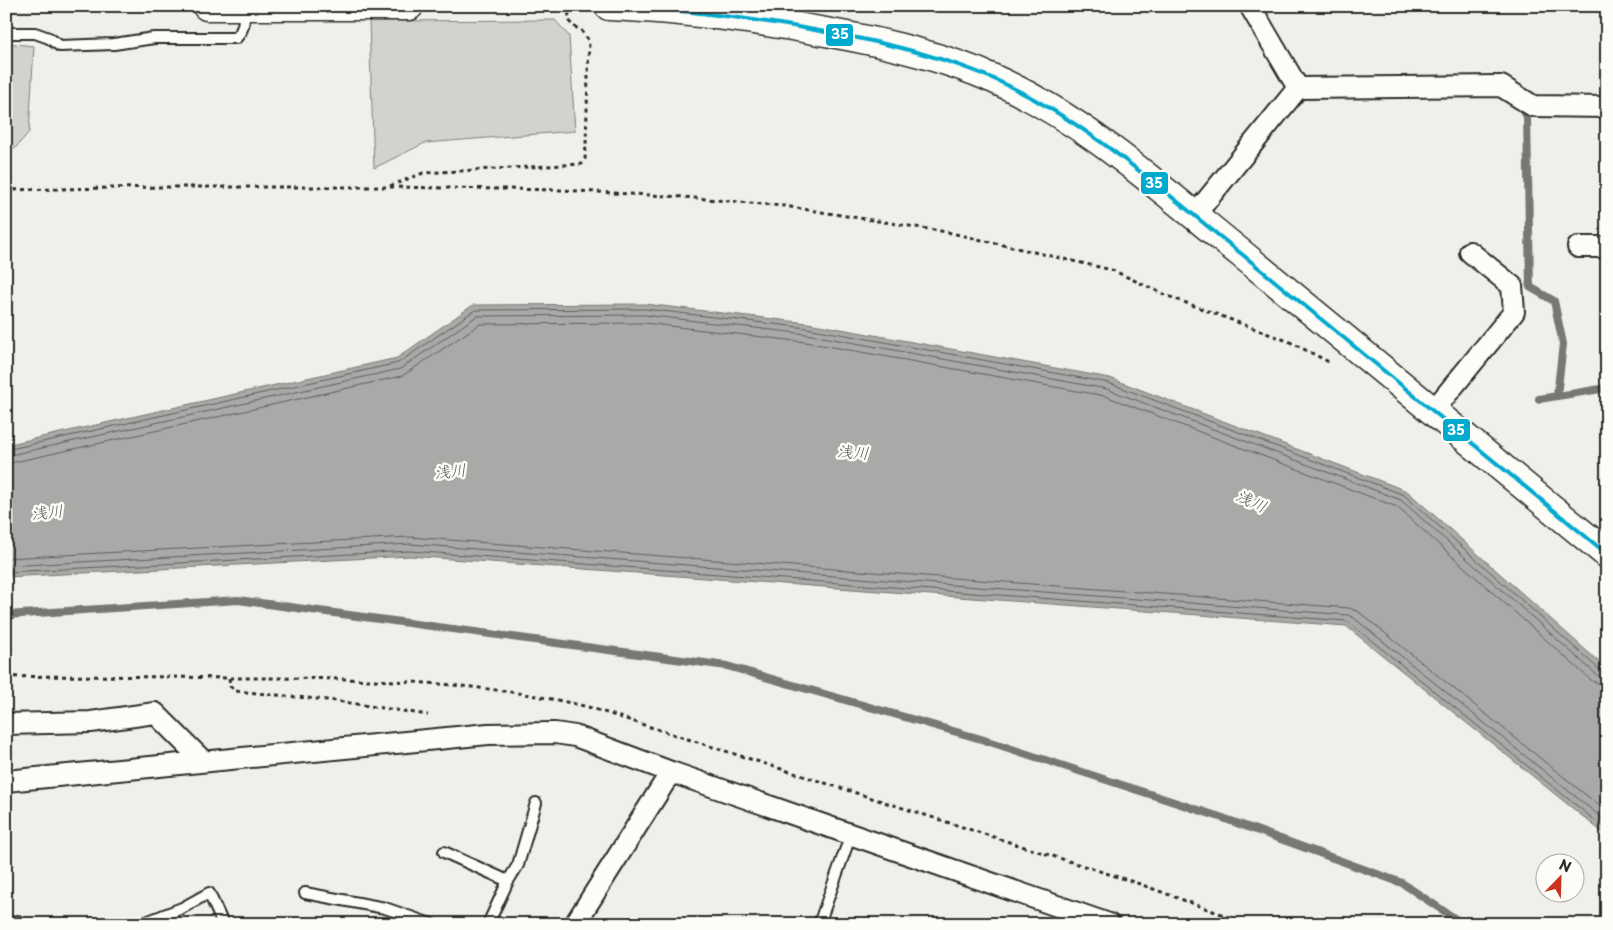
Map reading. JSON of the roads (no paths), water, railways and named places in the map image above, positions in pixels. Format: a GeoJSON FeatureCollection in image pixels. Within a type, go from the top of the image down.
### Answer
{"type":"FeatureCollection","features":[{"type":"Feature","properties":{"kind":"main road"},"geometry":{"type":"LineString","coordinates":[[207,6],[409,6]]}},
{"type":"Feature","properties":{"kind":"main road"},"geometry":{"type":"LineString","coordinates":[[609,6],[678,10],[796,26],[924,53],[972,70],[1018,90],[1063,116],[1150,178],[1607,554]]}},
{"type":"Feature","properties":{"kind":"street"},"geometry":{"type":"LineString","coordinates":[[1250,6],[1298,88]]}},
{"type":"Feature","properties":{"kind":"street"},"geometry":{"type":"LineString","coordinates":[[1298,88],[1501,86],[1533,106],[1607,107]]}},
{"type":"Feature","properties":{"kind":"street"},"geometry":{"type":"LineString","coordinates":[[1194,216],[1298,88]]}},
{"type":"Feature","properties":{"kind":"street"},"geometry":{"type":"LineString","coordinates":[[1578,247],[1607,247]]}},
{"type":"Feature","properties":{"kind":"street"},"geometry":{"type":"LineString","coordinates":[[1433,411],[1514,312],[1512,286],[1470,252]]}},
{"type":"Feature","properties":{"kind":"street"},"geometry":{"type":"LineString","coordinates":[[6,724],[91,722],[155,713],[202,761]]}},
{"type":"Feature","properties":{"kind":"street"},"geometry":{"type":"LineString","coordinates":[[6,781],[508,732],[555,733],[575,736],[671,772],[1109,924]]}},
{"type":"Feature","properties":{"kind":"street"},"geometry":{"type":"LineString","coordinates":[[575,924],[671,772]]}},
{"type":"Feature","properties":{"kind":"lane"},"geometry":{"type":"LineString","coordinates":[[6,33],[36,34],[49,38],[60,46],[114,44],[154,38],[236,38],[242,32],[244,7]]}},
{"type":"Feature","properties":{"kind":"lane"},"geometry":{"type":"LineString","coordinates":[[488,924],[508,881],[518,866],[536,803]]}},
{"type":"Feature","properties":{"kind":"lane"},"geometry":{"type":"LineString","coordinates":[[819,924],[851,834]]}},
{"type":"Feature","properties":{"kind":"lane"},"geometry":{"type":"LineString","coordinates":[[444,852],[508,881]]}},
{"type":"Feature","properties":{"kind":"lane"},"geometry":{"type":"LineString","coordinates":[[141,924],[182,908],[209,893],[223,924]]}},
{"type":"Feature","properties":{"kind":"lane"},"geometry":{"type":"LineString","coordinates":[[306,893],[385,908],[430,924]]}},
{"type":"Feature","properties":{"kind":"lane"},"geometry":{"type":"LineString","coordinates":[[9,924],[18,921],[22,924]]}},
{"type":"Feature","properties":{"kind":"water","name":"浅川"},"geometry":{"type":"Polygon","coordinates":[[[645,304],[808,323],[1110,378],[1407,491],[1607,669],[1607,836],[1346,626],[410,556],[6,577],[6,445],[397,358],[473,305],[645,304]]]}},
{"type":"Feature","properties":{"kind":"waterway"},"geometry":{"type":"LineString","coordinates":[[1521,105],[1527,117],[1530,287],[1554,301],[1563,344],[1557,396]]}},
{"type":"Feature","properties":{"kind":"waterway"},"geometry":{"type":"LineString","coordinates":[[1539,399],[1607,388]]}},
{"type":"Feature","properties":{"kind":"waterway"},"geometry":{"type":"LineString","coordinates":[[6,615],[238,600],[727,666],[981,739],[1220,817],[1402,883],[1463,924]]}}]}
